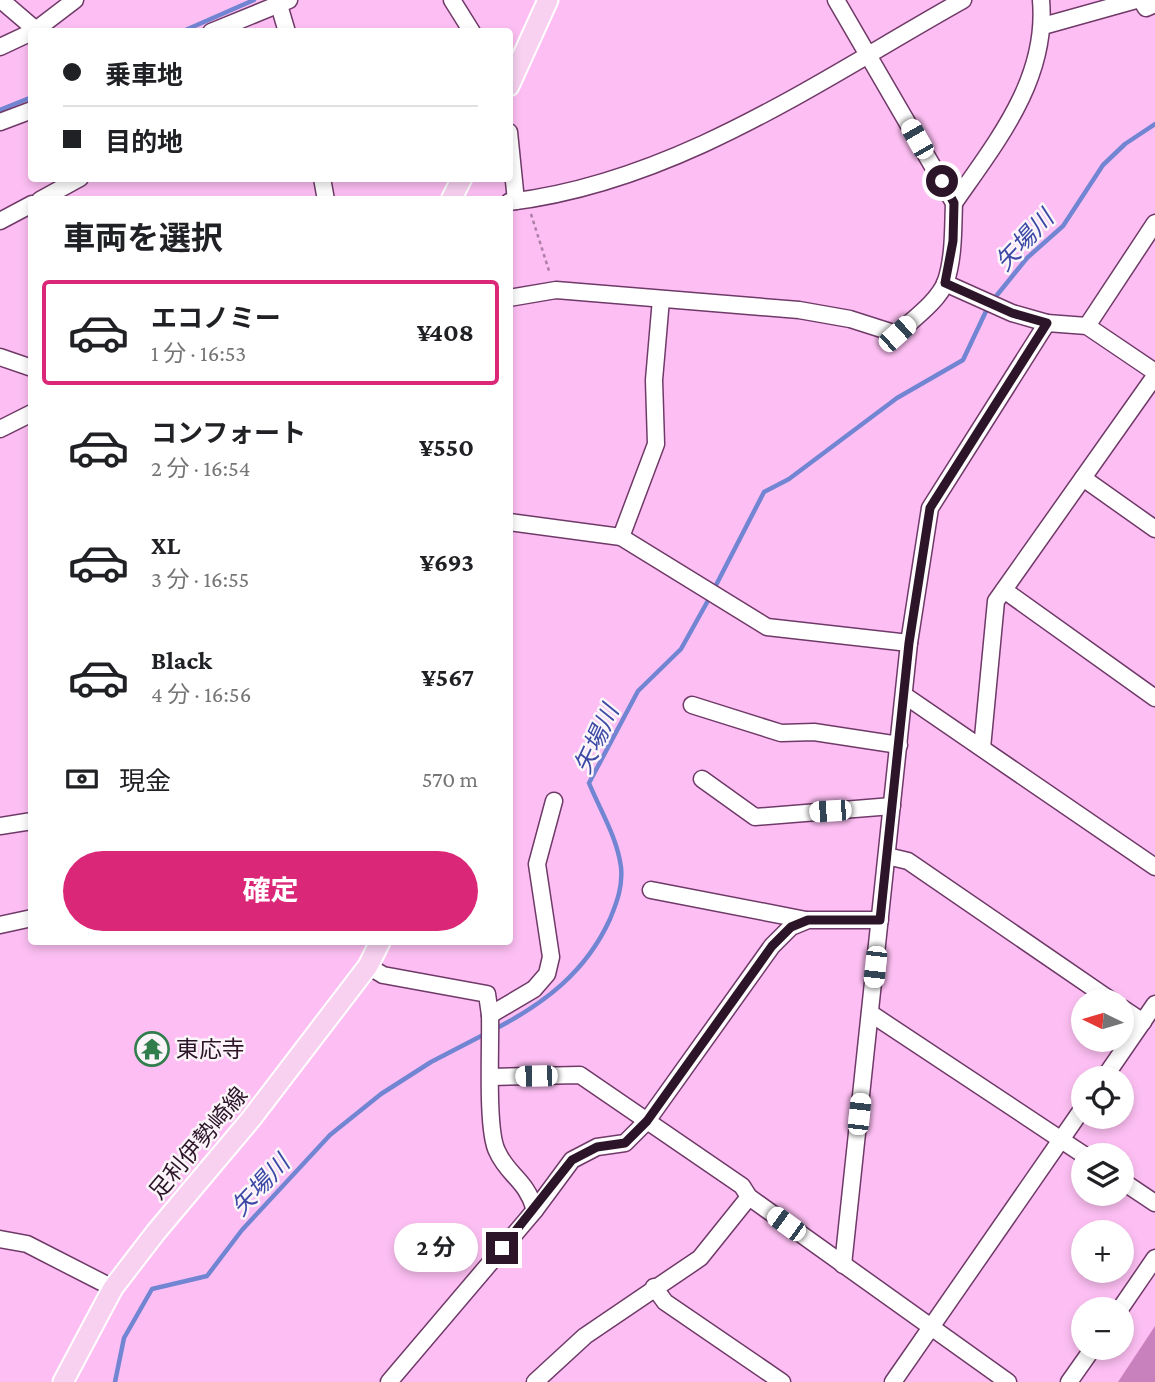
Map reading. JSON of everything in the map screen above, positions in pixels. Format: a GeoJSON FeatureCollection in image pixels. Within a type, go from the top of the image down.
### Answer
{"type":"FeatureCollection","features":[{"type":"Feature","properties":{"kind":"main road"},"geometry":{"type":"LineString","coordinates":[[513,75],[548,0]]}},
{"type":"Feature","properties":{"kind":"main road","name":"足利伊勢崎線"},"geometry":{"type":"LineString","coordinates":[[63,1382],[113,1288],[156,1232],[251,1119],[368,966],[378,945]]}},
{"type":"Feature","properties":{"kind":"street"},"geometry":{"type":"LineString","coordinates":[[1,0],[30,28]]}},
{"type":"Feature","properties":{"kind":"street"},"geometry":{"type":"LineString","coordinates":[[37,28],[75,0]]}},
{"type":"Feature","properties":{"kind":"street"},"geometry":{"type":"LineString","coordinates":[[452,0],[470,28]]}},
{"type":"Feature","properties":{"kind":"street"},"geometry":{"type":"LineString","coordinates":[[513,297],[556,290],[799,310],[850,319],[897,334],[921,312],[945,283],[953,241],[954,203],[835,0]]}},
{"type":"Feature","properties":{"kind":"street"},"geometry":{"type":"LineString","coordinates":[[513,166],[517,200],[572,190],[669,158],[734,131],[963,0]]}},
{"type":"Feature","properties":{"kind":"street"},"geometry":{"type":"LineString","coordinates":[[954,203],[1005,128],[1033,75],[1043,26],[1041,0]]}},
{"type":"Feature","properties":{"kind":"street"},"geometry":{"type":"LineString","coordinates":[[1043,26],[1138,0],[1146,8],[1155,4]]}},
{"type":"Feature","properties":{"kind":"street"},"geometry":{"type":"LineString","coordinates":[[221,28],[284,2],[287,28]]}},
{"type":"Feature","properties":{"kind":"street"},"geometry":{"type":"LineString","coordinates":[[0,47],[28,33]]}},
{"type":"Feature","properties":{"kind":"street"},"geometry":{"type":"LineString","coordinates":[[0,122],[28,112]]}},
{"type":"Feature","properties":{"kind":"street"},"geometry":{"type":"LineString","coordinates":[[47,196],[73,182]]}},
{"type":"Feature","properties":{"kind":"street"},"geometry":{"type":"LineString","coordinates":[[0,220],[28,206]]}},
{"type":"Feature","properties":{"kind":"street"},"geometry":{"type":"LineString","coordinates":[[1087,326],[1155,223]]}},
{"type":"Feature","properties":{"kind":"street"},"geometry":{"type":"LineString","coordinates":[[945,283],[1012,313],[1047,323],[1087,326],[1155,374],[996,601],[982,748]]}},
{"type":"Feature","properties":{"kind":"street"},"geometry":{"type":"LineString","coordinates":[[621,537],[656,444],[654,380],[661,299]]}},
{"type":"Feature","properties":{"kind":"street"},"geometry":{"type":"LineString","coordinates":[[842,1265],[909,643],[930,508],[1047,323]]}},
{"type":"Feature","properties":{"kind":"street"},"geometry":{"type":"LineString","coordinates":[[0,357],[28,367]]}},
{"type":"Feature","properties":{"kind":"street"},"geometry":{"type":"LineString","coordinates":[[0,429],[28,415]]}},
{"type":"Feature","properties":{"kind":"street"},"geometry":{"type":"LineString","coordinates":[[1083,478],[1155,529]]}},
{"type":"Feature","properties":{"kind":"street"},"geometry":{"type":"LineString","coordinates":[[513,523],[621,537],[767,627],[909,643]]}},
{"type":"Feature","properties":{"kind":"street"},"geometry":{"type":"LineString","coordinates":[[1004,590],[1155,698]]}},
{"type":"Feature","properties":{"kind":"street"},"geometry":{"type":"LineString","coordinates":[[904,695],[1155,867]]}},
{"type":"Feature","properties":{"kind":"street"},"geometry":{"type":"LineString","coordinates":[[692,705],[781,733],[814,732],[899,745]]}},
{"type":"Feature","properties":{"kind":"street"},"geometry":{"type":"LineString","coordinates":[[702,779],[755,817],[892,806]]}},
{"type":"Feature","properties":{"kind":"street"},"geometry":{"type":"LineString","coordinates":[[490,1014],[534,989],[547,974],[551,957],[537,864],[554,801]]}},
{"type":"Feature","properties":{"kind":"street"},"geometry":{"type":"LineString","coordinates":[[0,826],[28,822]]}},
{"type":"Feature","properties":{"kind":"street"},"geometry":{"type":"LineString","coordinates":[[887,856],[908,861],[1095,989]]}},
{"type":"Feature","properties":{"kind":"street"},"geometry":{"type":"LineString","coordinates":[[651,890],[808,920],[880,920]]}},
{"type":"Feature","properties":{"kind":"street"},"geometry":{"type":"LineString","coordinates":[[0,925],[28,919]]}},
{"type":"Feature","properties":{"kind":"street"},"geometry":{"type":"LineString","coordinates":[[389,1382],[535,1210],[572,1160],[597,1147],[625,1143],[647,1121],[772,946],[791,927],[808,920]]}},
{"type":"Feature","properties":{"kind":"street"},"geometry":{"type":"LineString","coordinates":[[368,966],[383,975],[487,994],[490,1014],[493,1139],[505,1164],[528,1189],[535,1210]]}},
{"type":"Feature","properties":{"kind":"street"},"geometry":{"type":"LineString","coordinates":[[1112,1066],[1155,1004]]}},
{"type":"Feature","properties":{"kind":"street"},"geometry":{"type":"LineString","coordinates":[[870,1013],[1071,1147]]}},
{"type":"Feature","properties":{"kind":"street"},"geometry":{"type":"LineString","coordinates":[[1134,1016],[1143,1022]]}},
{"type":"Feature","properties":{"kind":"street"},"geometry":{"type":"LineString","coordinates":[[491,1077],[580,1075],[742,1186],[749,1197],[1008,1382]]}},
{"type":"Feature","properties":{"kind":"street"},"geometry":{"type":"LineString","coordinates":[[893,1382],[1071,1125]]}},
{"type":"Feature","properties":{"kind":"street"},"geometry":{"type":"LineString","coordinates":[[1134,1189],[1155,1203]]}},
{"type":"Feature","properties":{"kind":"street"},"geometry":{"type":"LineString","coordinates":[[540,1380],[585,1336],[700,1258],[749,1197]]}},
{"type":"Feature","properties":{"kind":"street"},"geometry":{"type":"LineString","coordinates":[[0,1239],[27,1244],[113,1288]]}},
{"type":"Feature","properties":{"kind":"street"},"geometry":{"type":"LineString","coordinates":[[1128,1297],[1155,1258]]}},
{"type":"Feature","properties":{"kind":"street"},"geometry":{"type":"LineString","coordinates":[[654,1287],[664,1301],[782,1382]]}},
{"type":"Feature","properties":{"kind":"street"},"geometry":{"type":"LineString","coordinates":[[1069,1382],[1085,1360]]}},
{"type":"Feature","properties":{"kind":"path"},"geometry":{"type":"LineString","coordinates":[[517,200],[556,290]]}},
{"type":"Feature","properties":{"kind":"building"},"geometry":{"type":"Polygon","coordinates":[[[1155,1326],[1155,1382],[1118,1382],[1155,1326]]]}},
{"type":"Feature","properties":{"kind":"waterway"},"geometry":{"type":"LineString","coordinates":[[190,28],[254,0]]}},
{"type":"Feature","properties":{"kind":"waterway"},"geometry":{"type":"LineString","coordinates":[[0,110],[28,99]]}},
{"type":"Feature","properties":{"kind":"waterway","name":"矢場川"},"geometry":{"type":"LineString","coordinates":[[993,300],[1027,258],[1063,226],[1103,165],[1125,144],[1155,124]]}},
{"type":"Feature","properties":{"kind":"waterway","name":"矢場川"},"geometry":{"type":"LineString","coordinates":[[714,589],[764,492],[789,479],[897,398],[963,360],[988,307]]}},
{"type":"Feature","properties":{"kind":"waterway","name":"矢場川"},"geometry":{"type":"LineString","coordinates":[[493,1030],[562,985],[589,955],[610,919],[620,887],[621,867],[612,834],[589,783],[638,691],[681,649],[710,597]]}},
{"type":"Feature","properties":{"kind":"waterway","name":"矢場川"},"geometry":{"type":"LineString","coordinates":[[115,1382],[124,1338],[152,1289],[207,1276],[242,1230],[330,1135],[381,1094],[431,1062],[485,1034]]}},
{"type":"Feature","properties":{"kind":"place","name":"東応寺"},"geometry":{"type":"Point","coordinates":[152,1049]}},
{"type":"Feature","properties":{"kind":"route"},"geometry":{"type":"LineString","coordinates":[[502,1248],[535,1210],[572,1160],[597,1147],[625,1143],[647,1121],[670,1085],[690,1062],[772,946],[791,927],[808,920],[880,920],[909,643],[930,508],[1047,323],[1012,313],[945,283],[953,241],[954,203],[942,181]]}}]}
